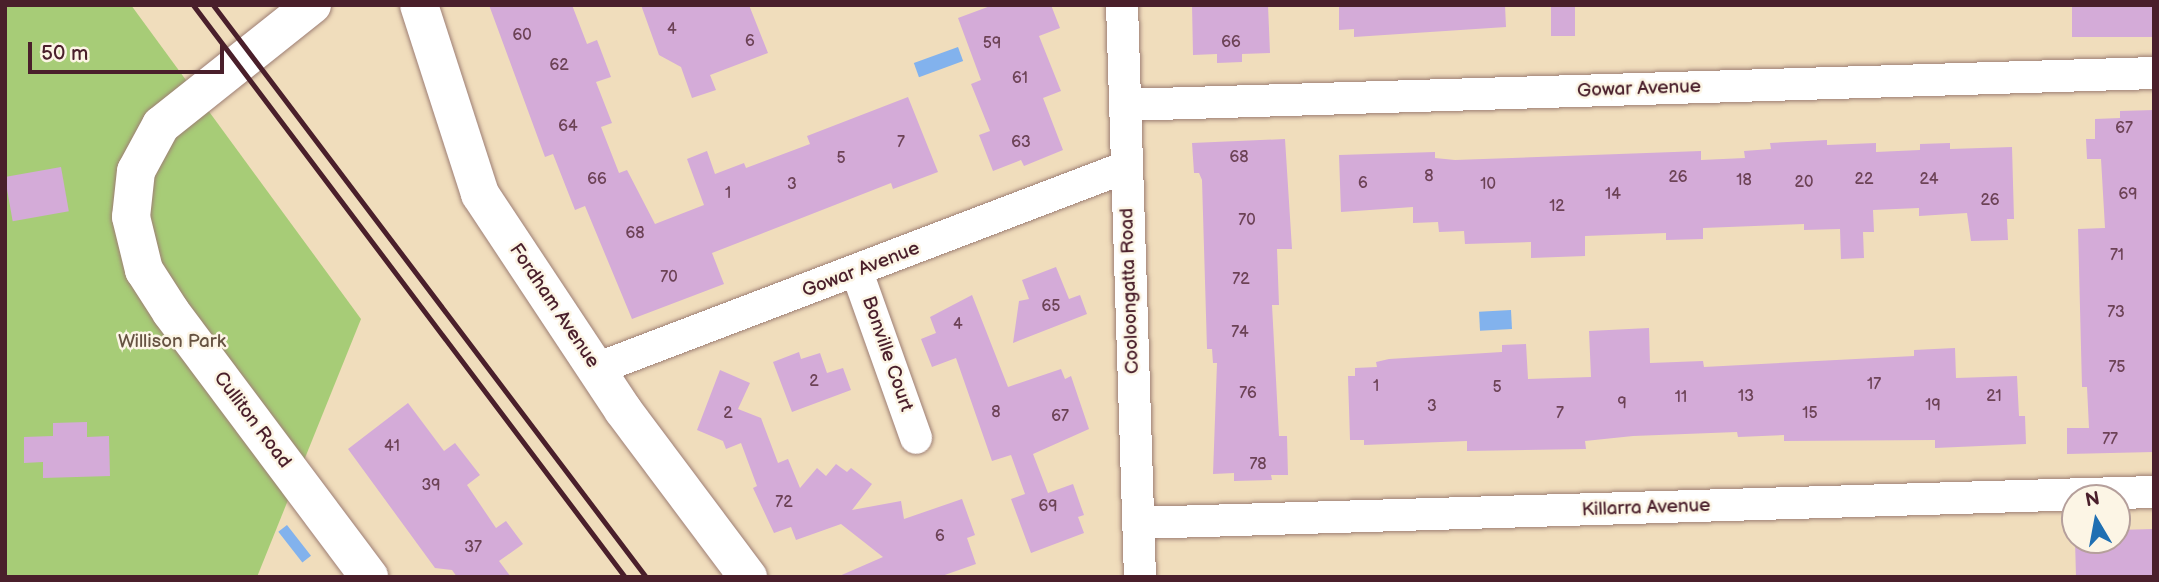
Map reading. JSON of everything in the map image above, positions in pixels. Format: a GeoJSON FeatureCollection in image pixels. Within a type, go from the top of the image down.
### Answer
{"type":"FeatureCollection","features":[{"type":"Feature","properties":{"kind":"street","name":"Culliton Road"},"geometry":{"type":"LineString","coordinates":[[312,5],[161,125],[136,171],[131,217],[144,271],[171,312],[369,577]]}},
{"type":"Feature","properties":{"kind":"street","name":"Fordham Avenue"},"geometry":{"type":"LineString","coordinates":[[419,5],[480,194],[596,369],[748,577]]}},
{"type":"Feature","properties":{"kind":"street","name":"Cooloongatta Road"},"geometry":{"type":"LineString","coordinates":[[1122,5],[1140,577]]}},
{"type":"Feature","properties":{"kind":"street","name":"Gowar Avenue"},"geometry":{"type":"LineString","coordinates":[[1125,105],[2154,73]]}},
{"type":"Feature","properties":{"kind":"street","name":"Gowar Avenue"},"geometry":{"type":"LineString","coordinates":[[596,369],[857,272],[1126,167]]}},
{"type":"Feature","properties":{"kind":"street","name":"Bonville Court"},"geometry":{"type":"LineString","coordinates":[[857,272],[916,438]]}},
{"type":"Feature","properties":{"kind":"street","name":"Killarra Avenue"},"geometry":{"type":"LineString","coordinates":[[1138,523],[2154,492]]}},
{"type":"Feature","properties":{"kind":"green space","name":"Willison Park"},"geometry":{"type":"Polygon","coordinates":[[[5,5],[131,5],[361,319],[257,577],[5,577],[5,5]]]}},
{"type":"Feature","properties":{"kind":"water"},"geometry":{"type":"Polygon","coordinates":[[[958,47],[963,61],[919,77],[914,63],[958,47]]]}},
{"type":"Feature","properties":{"kind":"water"},"geometry":{"type":"Polygon","coordinates":[[[1511,310],[1512,329],[1480,331],[1479,312],[1511,310]]]}},
{"type":"Feature","properties":{"kind":"water"},"geometry":{"type":"Polygon","coordinates":[[[287,525],[311,556],[302,563],[278,532],[287,525]]]}},
{"type":"Feature","properties":{"kind":"building"},"geometry":{"type":"Polygon","coordinates":[[[489,5],[572,5],[587,44],[597,40],[611,77],[596,82],[612,123],[601,127],[619,173],[627,170],[655,224],[704,205],[687,159],[707,151],[715,174],[744,163],[746,168],[810,144],[807,136],[908,97],[938,172],[893,189],[891,183],[712,253],[724,284],[632,319],[585,206],[575,210],[553,154],[545,157],[489,5]]]}},
{"type":"Feature","properties":{"kind":"building"},"geometry":{"type":"Polygon","coordinates":[[[641,5],[749,5],[768,53],[710,75],[716,90],[692,98],[681,67],[659,55],[641,5]]]}},
{"type":"Feature","properties":{"kind":"building"},"geometry":{"type":"Polygon","coordinates":[[[993,5],[1051,5],[1060,28],[1039,36],[1061,91],[1043,98],[1063,150],[1024,166],[1021,160],[993,171],[979,135],[990,131],[971,84],[981,80],[958,18],[993,5]]]}},
{"type":"Feature","properties":{"kind":"building"},"geometry":{"type":"Polygon","coordinates":[[[1192,5],[1268,5],[1270,53],[1242,54],[1242,62],[1217,63],[1217,54],[1193,55],[1192,5]]]}},
{"type":"Feature","properties":{"kind":"building"},"geometry":{"type":"Polygon","coordinates":[[[1339,5],[1505,5],[1506,27],[1354,37],[1354,29],[1339,30],[1339,5]]]}},
{"type":"Feature","properties":{"kind":"building"},"geometry":{"type":"Polygon","coordinates":[[[1551,5],[1575,5],[1575,36],[1551,36],[1551,5]]]}},
{"type":"Feature","properties":{"kind":"building"},"geometry":{"type":"Polygon","coordinates":[[[2072,5],[2152,5],[2152,37],[2072,37],[2072,5]]]}},
{"type":"Feature","properties":{"kind":"building"},"geometry":{"type":"Polygon","coordinates":[[[2154,110],[2154,452],[2067,454],[2067,428],[2089,428],[2087,387],[2082,387],[2078,229],[2105,228],[2101,159],[2087,159],[2086,139],[2095,139],[2095,119],[2120,118],[2120,111],[2154,110]]]}},
{"type":"Feature","properties":{"kind":"building"},"geometry":{"type":"Polygon","coordinates":[[[1285,139],[1292,249],[1277,249],[1279,305],[1272,305],[1279,436],[1287,436],[1288,475],[1271,475],[1272,480],[1234,481],[1234,473],[1213,474],[1217,363],[1213,363],[1212,349],[1207,349],[1202,180],[1199,173],[1194,173],[1192,143],[1285,139]]]}},
{"type":"Feature","properties":{"kind":"building"},"geometry":{"type":"Polygon","coordinates":[[[1827,140],[1827,145],[1876,143],[1876,152],[1920,150],[1920,144],[1950,143],[1950,149],[2012,147],[2014,219],[2007,219],[2008,240],[1971,241],[1967,213],[1919,216],[1919,208],[1873,210],[1874,232],[1863,232],[1864,258],[1841,259],[1840,229],[1804,230],[1804,224],[1703,228],[1703,239],[1666,240],[1666,233],[1585,236],[1585,256],[1531,258],[1531,242],[1465,244],[1464,231],[1439,232],[1438,222],[1413,223],[1413,207],[1341,212],[1339,155],[1435,152],[1435,158],[1455,160],[1701,151],[1701,160],[1745,158],[1744,151],[1771,149],[1770,143],[1827,140]]]}},
{"type":"Feature","properties":{"kind":"building"},"geometry":{"type":"Polygon","coordinates":[[[61,167],[69,211],[13,221],[5,177],[61,167]]]}},
{"type":"Feature","properties":{"kind":"building"},"geometry":{"type":"Polygon","coordinates":[[[1056,267],[1069,299],[1080,295],[1087,314],[1013,343],[1019,301],[1029,299],[1022,280],[1056,267]]]}},
{"type":"Feature","properties":{"kind":"building"},"geometry":{"type":"Polygon","coordinates":[[[972,295],[1008,387],[1061,369],[1065,379],[1071,376],[1089,429],[1033,454],[1048,493],[1073,484],[1084,515],[1078,517],[1084,533],[1031,553],[1011,499],[1025,494],[1011,455],[992,461],[956,358],[932,367],[921,339],[936,333],[930,317],[972,295]]]}},
{"type":"Feature","properties":{"kind":"building"},"geometry":{"type":"Polygon","coordinates":[[[1649,328],[1650,363],[1703,361],[1704,367],[1914,356],[1914,350],[1955,348],[1956,378],[2017,376],[2019,416],[2025,416],[2026,444],[1935,448],[1935,440],[1784,441],[1784,435],[1738,437],[1737,432],[1633,436],[1585,441],[1586,449],[1467,451],[1467,441],[1364,445],[1364,440],[1350,440],[1348,376],[1355,376],[1355,368],[1377,367],[1376,362],[1389,359],[1502,352],[1502,345],[1526,344],[1528,379],[1591,377],[1589,331],[1649,328]]]}},
{"type":"Feature","properties":{"kind":"building"},"geometry":{"type":"Polygon","coordinates":[[[799,352],[801,359],[820,353],[827,373],[843,368],[851,390],[792,412],[773,362],[799,352]]]}},
{"type":"Feature","properties":{"kind":"building"},"geometry":{"type":"Polygon","coordinates":[[[720,370],[750,383],[738,409],[761,418],[778,463],[788,459],[800,488],[817,468],[826,476],[836,464],[847,472],[851,468],[872,484],[852,510],[901,501],[904,519],[962,499],[975,535],[967,538],[976,564],[939,577],[837,577],[883,557],[841,524],[796,540],[791,527],[774,533],[753,488],[757,486],[741,443],[726,449],[723,441],[697,430],[720,370]]]}},
{"type":"Feature","properties":{"kind":"building"},"geometry":{"type":"Polygon","coordinates":[[[408,403],[444,451],[455,443],[480,475],[467,485],[496,528],[506,521],[523,544],[499,561],[511,577],[457,577],[452,570],[435,568],[348,449],[408,403]]]}},
{"type":"Feature","properties":{"kind":"building"},"geometry":{"type":"Polygon","coordinates":[[[87,422],[87,437],[109,436],[110,476],[43,478],[43,462],[24,463],[24,437],[53,436],[53,423],[87,422]]]}},
{"type":"Feature","properties":{"kind":"building"},"geometry":{"type":"Polygon","coordinates":[[[2154,529],[2154,576],[2076,577],[2075,554],[2131,554],[2131,530],[2154,529]]]}},
{"type":"Feature","properties":{"kind":"railway"},"geometry":{"type":"LineString","coordinates":[[193,5],[625,577]]}},
{"type":"Feature","properties":{"kind":"railway"},"geometry":{"type":"LineString","coordinates":[[213,5],[646,577]]}}]}
